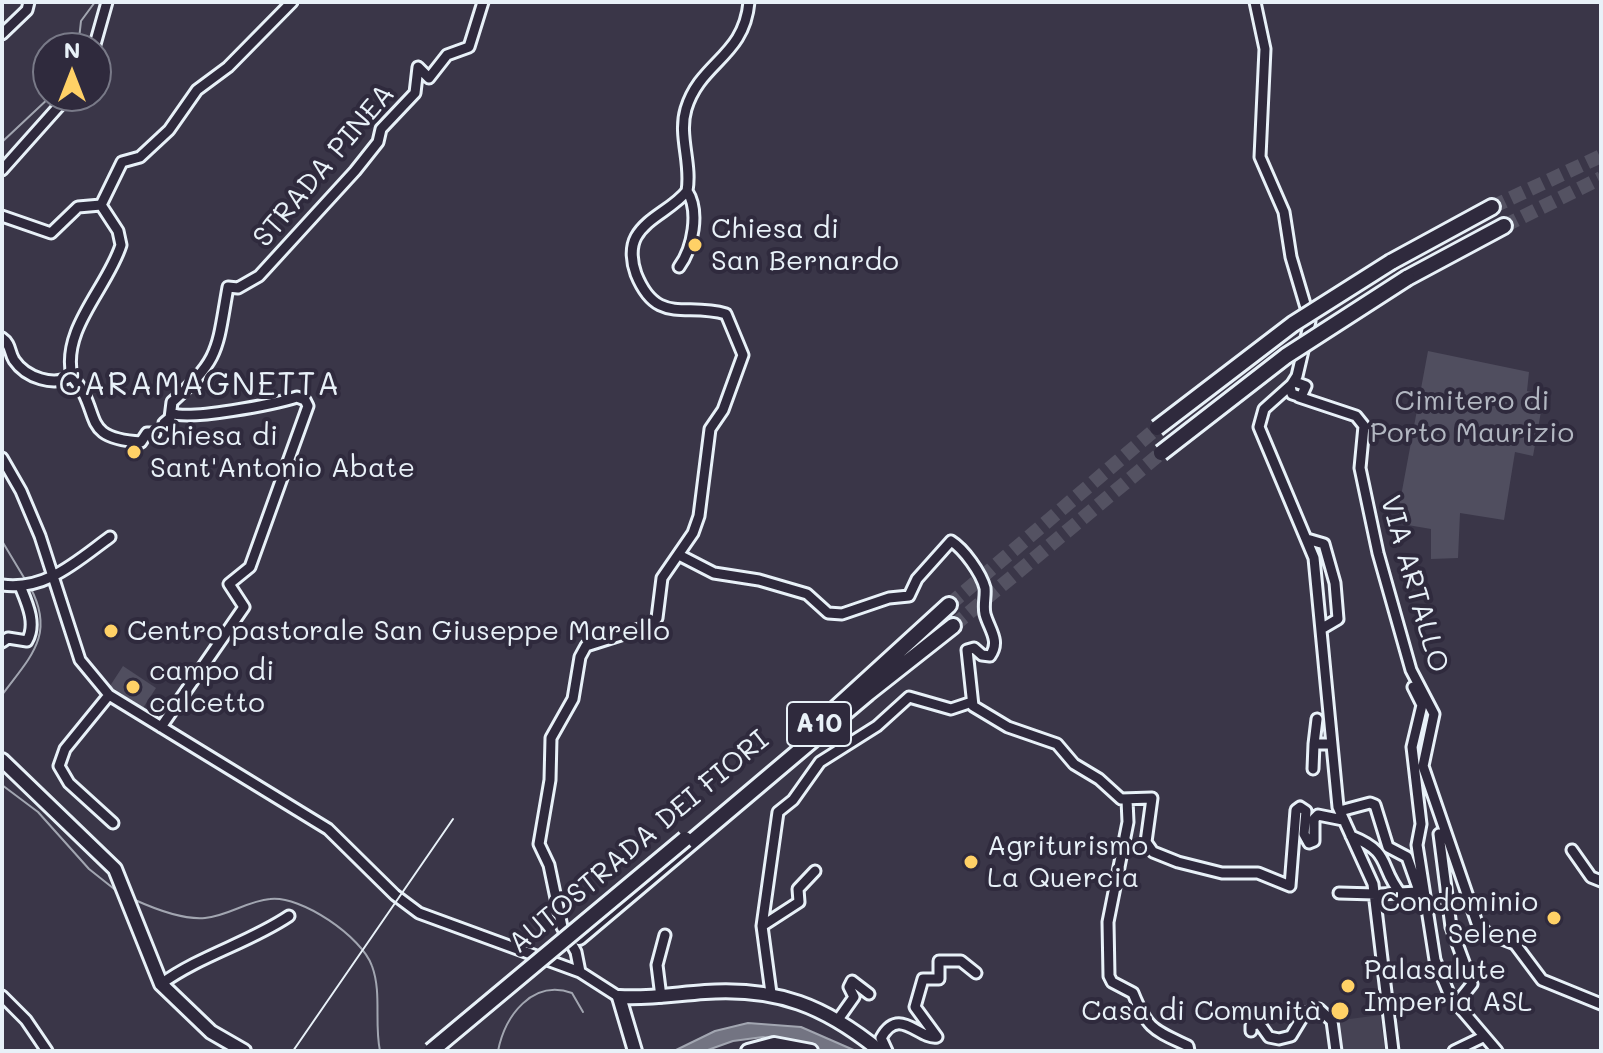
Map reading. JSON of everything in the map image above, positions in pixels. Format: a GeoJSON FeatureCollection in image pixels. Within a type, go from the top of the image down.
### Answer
{"type":"FeatureCollection","features":[{"type":"Feature","properties":{"kind":"highway"},"geometry":{"type":"LineString","coordinates":[[1157,428],[1293,324],[1391,262],[1492,207]]}},
{"type":"Feature","properties":{"kind":"highway"},"geometry":{"type":"LineString","coordinates":[[1161,453],[1286,356],[1407,278],[1504,226]]}},
{"type":"Feature","properties":{"kind":"highway","name":"AUTOSTRADA DEI FIORI"},"geometry":{"type":"LineString","coordinates":[[443,1051],[688,842],[949,605]]}},
{"type":"Feature","properties":{"kind":"highway","name":"AUTOSTRADA DEI FIORI"},"geometry":{"type":"LineString","coordinates":[[431,1051],[953,626]]}},
{"type":"Feature","properties":{"kind":"main road"},"geometry":{"type":"LineString","coordinates":[[2,760],[115,869],[161,984],[211,1032],[244,1051]]}},
{"type":"Feature","properties":{"kind":"main road"},"geometry":{"type":"LineString","coordinates":[[635,1051],[619,997],[734,991],[794,998],[837,1021],[880,1051]]}},
{"type":"Feature","properties":{"kind":"main road"},"geometry":{"type":"LineString","coordinates":[[748,1051],[774,1044],[811,1051]]}},
{"type":"Feature","properties":{"kind":"street"},"geometry":{"type":"LineString","coordinates":[[2,34],[27,10],[29,2]]}},
{"type":"Feature","properties":{"kind":"street"},"geometry":{"type":"LineString","coordinates":[[99,32],[107,2]]}},
{"type":"Feature","properties":{"kind":"street"},"geometry":{"type":"LineString","coordinates":[[101,205],[122,162],[140,157],[169,130],[197,90],[228,67],[292,2]]}},
{"type":"Feature","properties":{"kind":"street","name":"STRADA PINEA"},"geometry":{"type":"LineString","coordinates":[[171,413],[172,402],[191,388],[217,352],[228,287],[238,288],[259,276],[355,171],[378,142],[381,129],[415,93],[415,70],[418,67],[429,78],[447,55],[469,47],[483,2]]}},
{"type":"Feature","properties":{"kind":"street"},"geometry":{"type":"LineString","coordinates":[[679,267],[692,239],[692,201],[687,191],[683,128],[687,107],[708,70],[737,43],[749,2]]}},
{"type":"Feature","properties":{"kind":"street"},"geometry":{"type":"LineString","coordinates":[[1255,2],[1265,49],[1260,157],[1284,212],[1291,257],[1310,321],[1299,366],[1297,397]]}},
{"type":"Feature","properties":{"kind":"street"},"geometry":{"type":"LineString","coordinates":[[2,170],[54,112]]}},
{"type":"Feature","properties":{"kind":"street"},"geometry":{"type":"LineString","coordinates":[[580,972],[576,952],[562,927],[549,865],[539,844],[550,780],[551,738],[573,699],[583,649],[603,639],[649,626],[657,618],[662,578],[679,555],[699,516],[710,429],[723,410],[743,355],[726,314],[663,307],[651,300],[633,263],[636,237],[647,223],[687,191]]}},
{"type":"Feature","properties":{"kind":"street"},"geometry":{"type":"LineString","coordinates":[[2,216],[51,233],[78,207],[101,205]]}},
{"type":"Feature","properties":{"kind":"street"},"geometry":{"type":"LineString","coordinates":[[101,205],[118,231],[121,245],[77,332],[71,359],[72,376],[89,401],[96,427],[107,438],[141,442],[147,433],[158,429],[171,413],[178,416],[208,413],[297,397],[305,400],[308,406],[250,567],[229,584],[244,607],[161,727]]}},
{"type":"Feature","properties":{"kind":"street"},"geometry":{"type":"LineString","coordinates":[[2,338],[8,342],[18,365],[37,377],[56,382],[72,376]]}},
{"type":"Feature","properties":{"kind":"street"},"geometry":{"type":"LineString","coordinates":[[1297,397],[1290,391],[1299,384]]}},
{"type":"Feature","properties":{"kind":"street"},"geometry":{"type":"LineString","coordinates":[[1299,384],[1270,402],[1259,420],[1261,437],[1314,558],[1331,744],[1342,816],[1351,836],[1365,850],[1378,894],[1393,1051]]}},
{"type":"Feature","properties":{"kind":"street","name":"VIA ARTALLO"},"geometry":{"type":"LineString","coordinates":[[1299,384],[1323,405]]}},
{"type":"Feature","properties":{"kind":"street"},"geometry":{"type":"LineString","coordinates":[[1270,402],[1297,397]]}},
{"type":"Feature","properties":{"kind":"street","name":"VIA ARTALLO"},"geometry":{"type":"LineString","coordinates":[[1297,397],[1356,416],[1364,426],[1360,468],[1362,485],[1405,650],[1418,684],[1434,711],[1423,766],[1477,923],[1487,933],[1515,944],[1542,980],[1601,1004]]}},
{"type":"Feature","properties":{"kind":"street"},"geometry":{"type":"LineString","coordinates":[[2,458],[25,499],[86,672],[109,695],[328,829],[395,895],[419,913],[580,972],[619,997]]}},
{"type":"Feature","properties":{"kind":"street"},"geometry":{"type":"LineString","coordinates":[[2,585],[18,586],[51,579],[110,537]]}},
{"type":"Feature","properties":{"kind":"street"},"geometry":{"type":"LineString","coordinates":[[1307,539],[1324,544],[1335,583],[1338,619],[1321,629]]}},
{"type":"Feature","properties":{"kind":"street"},"geometry":{"type":"LineString","coordinates":[[679,555],[714,573],[759,580],[807,594],[828,613],[842,614],[889,598],[909,596],[917,579],[951,541],[960,546],[984,588],[985,616],[994,635],[994,652],[990,656],[982,655],[974,648],[967,650],[972,702],[980,712],[997,722],[1057,744],[1074,764],[1099,779],[1121,799],[1149,796],[1154,801],[1146,842],[1153,852],[1222,873],[1258,873],[1290,886],[1296,810],[1300,807],[1306,811],[1304,834],[1309,843],[1314,841],[1314,819],[1318,815],[1342,816],[1374,803],[1388,847],[1407,857],[1430,921]]}},
{"type":"Feature","properties":{"kind":"street"},"geometry":{"type":"LineString","coordinates":[[18,586],[23,608],[23,621],[20,621]]}},
{"type":"Feature","properties":{"kind":"street"},"geometry":{"type":"LineString","coordinates":[[2,642],[8,638],[20,641],[29,639],[32,623],[18,586]]}},
{"type":"Feature","properties":{"kind":"street"},"geometry":{"type":"LineString","coordinates":[[1405,650],[1405,666],[1422,705],[1412,747],[1421,824],[1417,845],[1439,972],[1456,1004],[1497,1051]]}},
{"type":"Feature","properties":{"kind":"street"},"geometry":{"type":"LineString","coordinates":[[109,695],[65,749],[59,766],[69,783],[113,823]]}},
{"type":"Feature","properties":{"kind":"street"},"geometry":{"type":"LineString","coordinates":[[771,993],[762,926],[778,812],[793,800],[824,759],[869,732],[906,699],[916,696],[951,709],[972,702]]}},
{"type":"Feature","properties":{"kind":"street"},"geometry":{"type":"LineString","coordinates":[[1313,769],[1317,719]]}},
{"type":"Feature","properties":{"kind":"street"},"geometry":{"type":"LineString","coordinates":[[1314,744],[1331,744]]}},
{"type":"Feature","properties":{"kind":"street"},"geometry":{"type":"LineString","coordinates":[[1127,800],[1128,822],[1108,922],[1109,976],[1112,982],[1133,993],[1143,1019],[1153,1029],[1188,1046],[1189,1051]]}},
{"type":"Feature","properties":{"kind":"street"},"geometry":{"type":"LineString","coordinates":[[1439,834],[1451,927],[1472,984],[1456,1004]]}},
{"type":"Feature","properties":{"kind":"street"},"geometry":{"type":"LineString","coordinates":[[1365,850],[1381,854],[1401,894]]}},
{"type":"Feature","properties":{"kind":"street"},"geometry":{"type":"LineString","coordinates":[[1572,850],[1591,877],[1600,878]]}},
{"type":"Feature","properties":{"kind":"street"},"geometry":{"type":"LineString","coordinates":[[762,926],[799,902],[798,889],[815,871]]}},
{"type":"Feature","properties":{"kind":"street"},"geometry":{"type":"LineString","coordinates":[[1339,893],[1418,892]]}},
{"type":"Feature","properties":{"kind":"street"},"geometry":{"type":"LineString","coordinates":[[161,984],[187,966],[261,933],[289,916]]}},
{"type":"Feature","properties":{"kind":"street"},"geometry":{"type":"LineString","coordinates":[[661,997],[657,969],[665,935]]}},
{"type":"Feature","properties":{"kind":"street"},"geometry":{"type":"LineString","coordinates":[[887,1051],[881,1038],[893,1026],[909,1024],[931,1038],[937,1037],[915,1007],[923,979],[939,979],[939,961],[961,961],[976,973]]}},
{"type":"Feature","properties":{"kind":"street"},"geometry":{"type":"LineString","coordinates":[[837,1021],[854,997],[849,987],[852,981],[869,994]]}},
{"type":"Feature","properties":{"kind":"street"},"geometry":{"type":"LineString","coordinates":[[2,996],[26,1020],[47,1051]]}},
{"type":"Feature","properties":{"kind":"street"},"geometry":{"type":"LineString","coordinates":[[1251,1031],[1251,1026],[1259,1023],[1269,1037],[1279,1039],[1291,1036],[1305,1013],[1319,1009],[1332,1021],[1336,1051]]}},
{"type":"Feature","properties":{"kind":"street"},"geometry":{"type":"LineString","coordinates":[[1454,1051],[1483,1037]]}},
{"type":"Feature","properties":{"kind":"shaded area"},"geometry":{"type":"Polygon","coordinates":[[[1380,1015],[1385,1051],[1340,1051],[1336,1024],[1342,1020],[1380,1015]]]}},
{"type":"Feature","properties":{"kind":"green space","name":"Cimitero di Porto Maurizio"},"geometry":{"type":"Polygon","coordinates":[[[1428,351],[1529,372],[1527,391],[1544,395],[1533,456],[1515,452],[1504,520],[1460,513],[1458,558],[1431,559],[1431,529],[1396,523],[1428,351]]]}},
{"type":"Feature","properties":{"kind":"green space","name":"campo di calcetto"},"geometry":{"type":"Polygon","coordinates":[[[123,666],[156,688],[143,708],[110,686],[123,666]]]}},
{"type":"Feature","properties":{"kind":"water"},"geometry":{"type":"Polygon","coordinates":[[[748,1023],[801,1027],[856,1051],[821,1051],[790,1041],[763,1037],[733,1041],[705,1051],[674,1051],[715,1031],[748,1023]]]}},
{"type":"Feature","properties":{"kind":"waterway"},"geometry":{"type":"LineString","coordinates":[[80,32],[81,21],[95,2]]}},
{"type":"Feature","properties":{"kind":"waterway"},"geometry":{"type":"LineString","coordinates":[[2,142],[34,112]]}},
{"type":"Feature","properties":{"kind":"waterway"},"geometry":{"type":"LineString","coordinates":[[2,541],[26,581]]}},
{"type":"Feature","properties":{"kind":"waterway"},"geometry":{"type":"LineString","coordinates":[[2,695],[30,657],[40,632],[41,619],[30,587]]}},
{"type":"Feature","properties":{"kind":"waterway"},"geometry":{"type":"LineString","coordinates":[[2,785],[38,812],[89,869],[118,892]]}},
{"type":"Feature","properties":{"kind":"waterway"},"geometry":{"type":"LineString","coordinates":[[135,900],[169,913],[196,918],[222,914],[262,900],[283,900],[329,920],[356,943],[372,966],[377,987],[380,1051]]}},
{"type":"Feature","properties":{"kind":"waterway"},"geometry":{"type":"LineString","coordinates":[[498,1051],[507,1025],[533,996],[545,991],[572,993],[583,1012]]}},
{"type":"Feature","properties":{"kind":"tunnel"},"geometry":{"type":"LineString","coordinates":[[1492,207],[1601,156]]}},
{"type":"Feature","properties":{"kind":"tunnel"},"geometry":{"type":"LineString","coordinates":[[1504,226],[1601,178]]}},
{"type":"Feature","properties":{"kind":"tunnel"},"geometry":{"type":"LineString","coordinates":[[949,605],[1157,428]]}},
{"type":"Feature","properties":{"kind":"tunnel"},"geometry":{"type":"LineString","coordinates":[[953,626],[1161,453]]}},
{"type":"Feature","properties":{"kind":"railway"},"geometry":{"type":"LineString","coordinates":[[293,1051],[453,819]]}},
{"type":"Feature","properties":{"kind":"place","name":"Chiesa di San Bernardo"},"geometry":{"type":"Point","coordinates":[695,245]}},
{"type":"Feature","properties":{"kind":"place","name":"Chiesa di Sant'Antonio Abate"},"geometry":{"type":"Point","coordinates":[134,452]}},
{"type":"Feature","properties":{"kind":"place","name":"Centro pastorale San Giuseppe Marello"},"geometry":{"type":"Point","coordinates":[111,631]}},
{"type":"Feature","properties":{"kind":"place","name":"campo di calcetto"},"geometry":{"type":"Point","coordinates":[133,687]}},
{"type":"Feature","properties":{"kind":"place","name":"Agriturismo La Quercia"},"geometry":{"type":"Point","coordinates":[971,862]}},
{"type":"Feature","properties":{"kind":"place","name":"Condominio Selene"},"geometry":{"type":"Point","coordinates":[1554,918]}},
{"type":"Feature","properties":{"kind":"place","name":"Palasalute Imperia ASL"},"geometry":{"type":"Point","coordinates":[1348,986]}},
{"type":"Feature","properties":{"kind":"place","name":"Casa di Comunità"},"geometry":{"type":"Point","coordinates":[1340,1011]}},
{"type":"Feature","properties":{"kind":"district","name":"CARAMAGNETTA"},"geometry":{"type":"Point","coordinates":[200,385]}}]}
